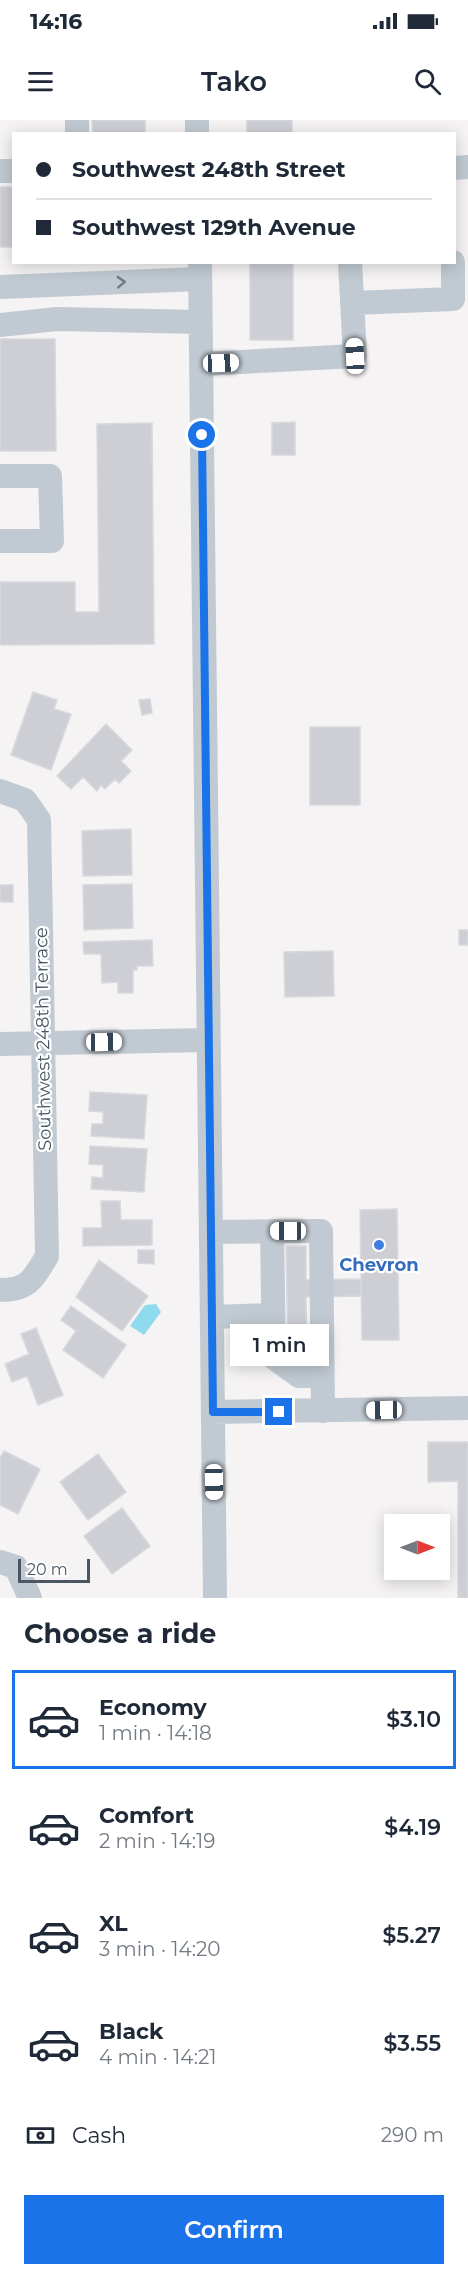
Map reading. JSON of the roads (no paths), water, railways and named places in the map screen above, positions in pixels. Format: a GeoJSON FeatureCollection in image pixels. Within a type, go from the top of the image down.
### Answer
{"type":"FeatureCollection","features":[{"type":"Feature","properties":{"kind":"street"},"geometry":{"type":"LineString","coordinates":[[201,364],[355,356],[350,264]]}},
{"type":"Feature","properties":{"kind":"street"},"geometry":{"type":"LineString","coordinates":[[352,303],[453,299],[453,264]]}},
{"type":"Feature","properties":{"kind":"street"},"geometry":{"type":"LineString","coordinates":[[0,287],[78,274],[200,271],[215,1598]]}},
{"type":"Feature","properties":{"kind":"street"},"geometry":{"type":"LineString","coordinates":[[0,325],[57,319],[200,322]]}},
{"type":"Feature","properties":{"kind":"street"},"geometry":{"type":"LineString","coordinates":[[0,476],[50,476],[52,541],[0,542]]}},
{"type":"Feature","properties":{"kind":"street","name":"Southwest 248th Terrace"},"geometry":{"type":"LineString","coordinates":[[0,791],[25,800],[39,820],[47,1256],[33,1279],[19,1290],[0,1290]]}},
{"type":"Feature","properties":{"kind":"street"},"geometry":{"type":"LineString","coordinates":[[0,1044],[208,1040]]}},
{"type":"Feature","properties":{"kind":"street"},"geometry":{"type":"LineString","coordinates":[[272,1231],[274,1358],[299,1376],[322,1376]]}},
{"type":"Feature","properties":{"kind":"street"},"geometry":{"type":"LineString","coordinates":[[211,1232],[321,1231],[323,1411]]}},
{"type":"Feature","properties":{"kind":"street"},"geometry":{"type":"LineString","coordinates":[[212,1317],[272,1315]]}},
{"type":"Feature","properties":{"kind":"street"},"geometry":{"type":"LineString","coordinates":[[213,1412],[468,1408]]}},
{"type":"Feature","properties":{"kind":"street"},"geometry":{"type":"LineString","coordinates":[[8,1565],[30,1598]]}},
{"type":"Feature","properties":{"kind":"water"},"geometry":{"type":"Polygon","coordinates":[[[156,1304],[161,1312],[144,1335],[130,1326],[145,1305],[156,1304]]]}},
{"type":"Feature","properties":{"kind":"place","name":"Chevron"},"geometry":{"type":"Point","coordinates":[379,1245]}}]}
